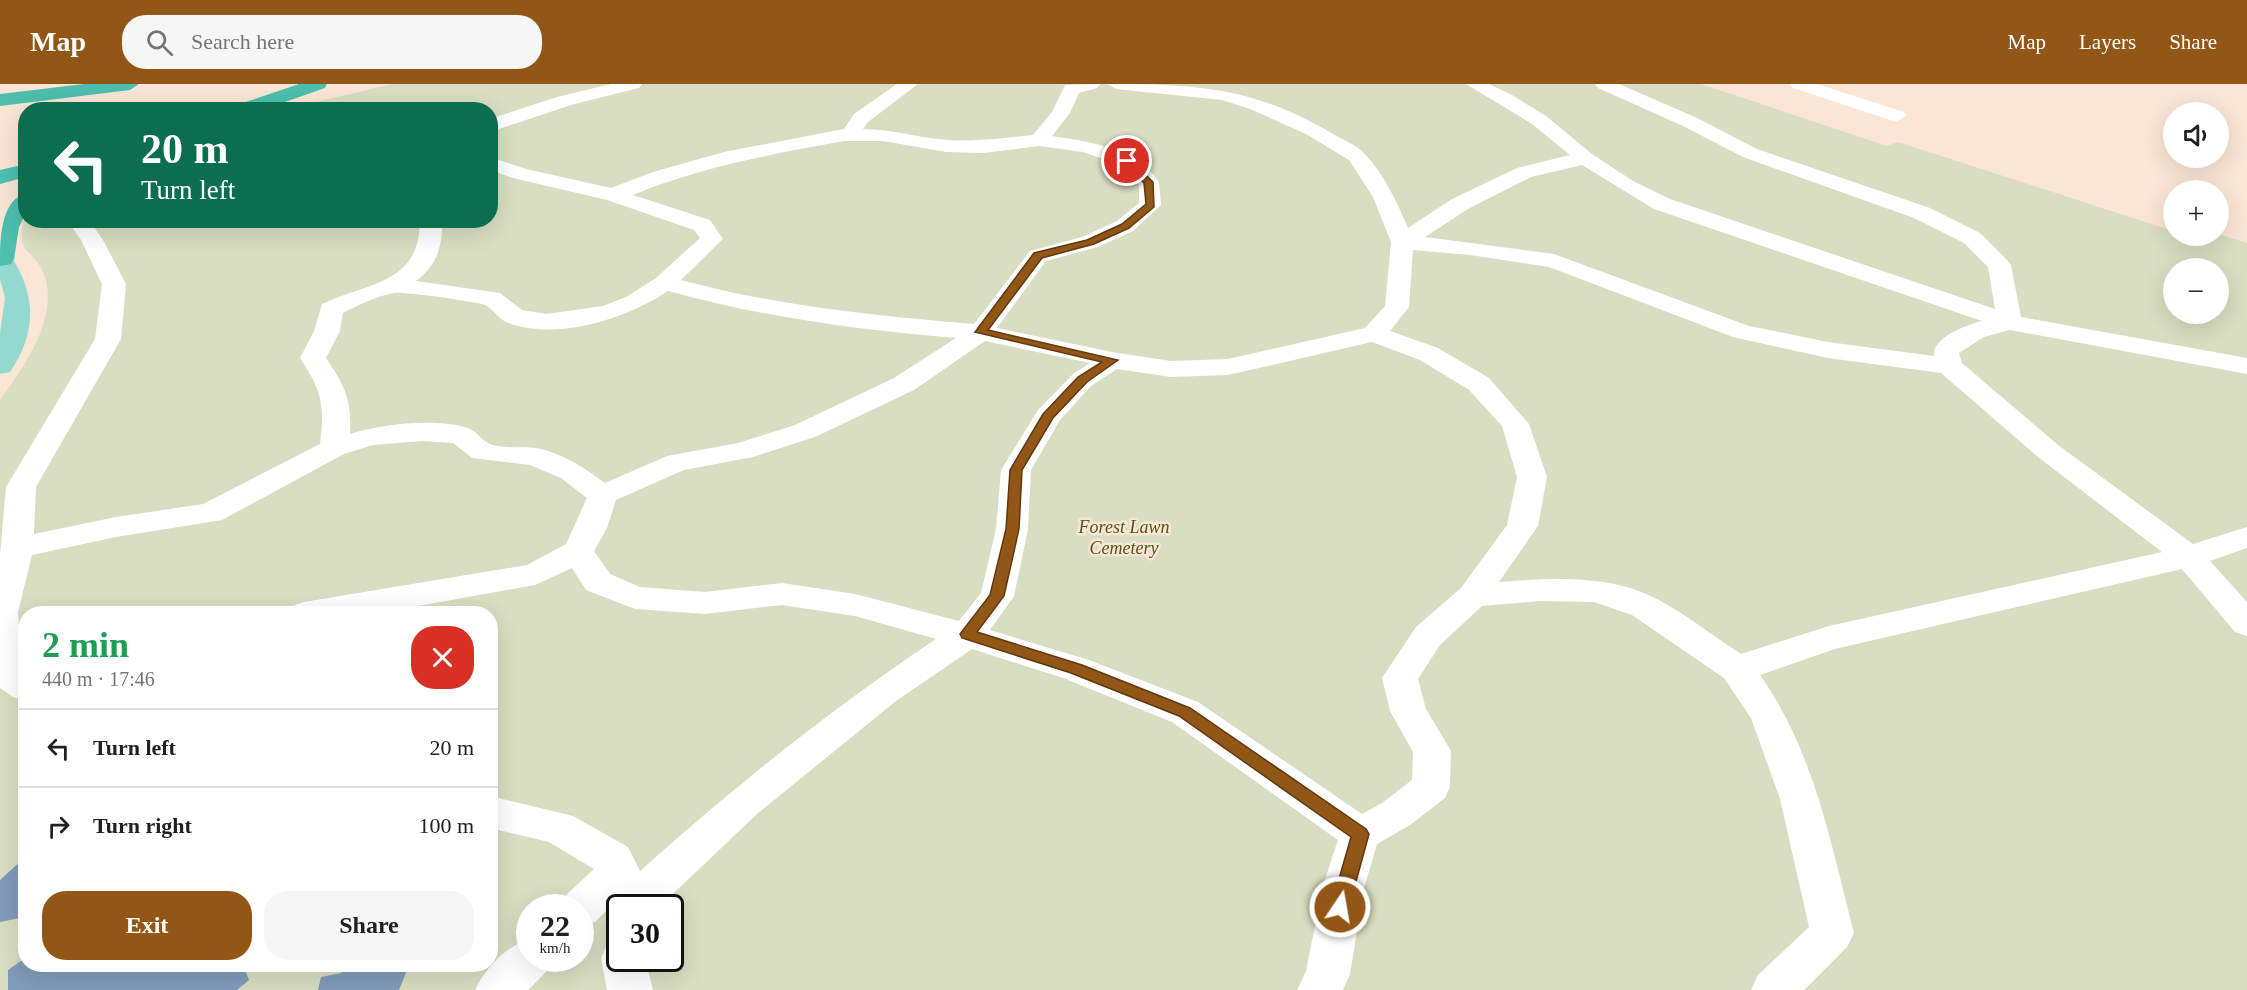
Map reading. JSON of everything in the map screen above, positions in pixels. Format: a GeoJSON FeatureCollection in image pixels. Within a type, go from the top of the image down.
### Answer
{"type":"FeatureCollection","features":[{"type":"Feature","properties":{"kind":"highway"},"geometry":{"type":"LineString","coordinates":[[0,93],[74,84]]}},
{"type":"Feature","properties":{"kind":"highway"},"geometry":{"type":"LineString","coordinates":[[0,100],[130,84]]}},
{"type":"Feature","properties":{"kind":"highway"},"geometry":{"type":"LineString","coordinates":[[264,102],[318,84]]}},
{"type":"Feature","properties":{"kind":"highway"},"geometry":{"type":"LineString","coordinates":[[27,96],[89,98],[101,102]]}},
{"type":"Feature","properties":{"kind":"highway"},"geometry":{"type":"LineString","coordinates":[[0,177],[18,172]]}},
{"type":"Feature","properties":{"kind":"highway"},"geometry":{"type":"LineString","coordinates":[[1,258],[5,227],[18,207]]}},
{"type":"Feature","properties":{"kind":"main road"},"geometry":{"type":"LineString","coordinates":[[0,366],[14,336],[18,303],[15,281],[1,258]]}},
{"type":"Feature","properties":{"kind":"street"},"geometry":{"type":"LineString","coordinates":[[498,123],[564,101],[633,84]]}},
{"type":"Feature","properties":{"kind":"street"},"geometry":{"type":"LineString","coordinates":[[850,135],[861,118],[909,84]]}},
{"type":"Feature","properties":{"kind":"street"},"geometry":{"type":"LineString","coordinates":[[1039,140],[1061,114],[1071,89],[1091,84]]}},
{"type":"Feature","properties":{"kind":"street"},"geometry":{"type":"LineString","coordinates":[[1116,84],[1222,89],[1313,130],[1356,156],[1384,196],[1402,242],[1397,307],[1374,334]]}},
{"type":"Feature","properties":{"kind":"street"},"geometry":{"type":"LineString","coordinates":[[1475,84],[1506,99],[1539,120],[1585,158],[1662,204],[1753,237],[2010,322],[2247,366]]}},
{"type":"Feature","properties":{"kind":"street"},"geometry":{"type":"LineString","coordinates":[[1604,84],[1681,117],[1750,153],[1922,213],[1972,238],[1999,266],[2010,322]]}},
{"type":"Feature","properties":{"kind":"street"},"geometry":{"type":"LineString","coordinates":[[1799,84],[1897,116]]}},
{"type":"Feature","properties":{"kind":"street"},"geometry":{"type":"LineString","coordinates":[[350,606],[535,574],[578,551],[591,528],[603,495],[677,462],[743,451],[805,431],[904,384],[981,332],[1038,256],[1090,242],[1125,226],[1150,205],[1149,182],[1127,161],[1086,147],[1039,140],[983,147],[946,146],[883,135],[850,135],[731,156],[660,176],[613,195]]}},
{"type":"Feature","properties":{"kind":"street"},"geometry":{"type":"LineString","coordinates":[[1402,242],[1460,204],[1524,172],[1585,158]]}},
{"type":"Feature","properties":{"kind":"street"},"geometry":{"type":"LineString","coordinates":[[393,285],[491,298],[514,316],[546,322],[608,313],[635,302],[664,283],[712,239],[702,225],[613,195],[520,174],[498,167]]}},
{"type":"Feature","properties":{"kind":"street"},"geometry":{"type":"LineString","coordinates":[[18,683],[4,673],[1,612],[18,548],[21,488],[108,339],[114,284],[84,228]]}},
{"type":"Feature","properties":{"kind":"street"},"geometry":{"type":"LineString","coordinates":[[334,448],[338,404],[330,384],[313,358],[327,331],[331,309],[348,298],[393,285],[420,267],[430,245],[431,228]]}},
{"type":"Feature","properties":{"kind":"street"},"geometry":{"type":"LineString","coordinates":[[1402,242],[1470,248],[1554,261],[1742,332],[1828,350],[1949,366],[2048,451],[2189,557],[2247,624]]}},
{"type":"Feature","properties":{"kind":"street"},"geometry":{"type":"LineString","coordinates":[[664,283],[735,302],[882,324],[981,332],[1112,360],[1171,369],[1228,367],[1374,334],[1429,354],[1479,384],[1515,424],[1532,477],[1522,526],[1473,596],[1428,636],[1400,678],[1408,711],[1432,751],[1431,787],[1396,814],[1360,834],[1344,885],[1328,974],[1320,990]]}},
{"type":"Feature","properties":{"kind":"street"},"geometry":{"type":"LineString","coordinates":[[1949,366],[1947,352],[1957,340],[1983,328],[2010,322]]}},
{"type":"Feature","properties":{"kind":"street"},"geometry":{"type":"LineString","coordinates":[[498,814],[559,828],[613,859],[629,894],[883,692],[967,634],[997,596],[1012,529],[1016,470],[1048,416],[1082,380],[1112,360]]}},
{"type":"Feature","properties":{"kind":"street"},"geometry":{"type":"LineString","coordinates":[[18,548],[116,527],[211,513],[334,448],[370,437],[422,432],[461,435],[482,452],[535,457],[572,472],[603,495]]}},
{"type":"Feature","properties":{"kind":"street"},"geometry":{"type":"LineString","coordinates":[[1737,669],[1829,638],[2189,557],[2247,537]]}},
{"type":"Feature","properties":{"kind":"street"},"geometry":{"type":"LineString","coordinates":[[578,551],[598,582],[635,598],[705,603],[782,594],[855,605],[967,634],[1076,669],[1185,712],[1360,834]]}},
{"type":"Feature","properties":{"kind":"street"},"geometry":{"type":"LineString","coordinates":[[1473,596],[1540,590],[1596,591],[1644,607],[1737,669],[1768,714],[1800,799],[1832,933],[1774,990]]}},
{"type":"Feature","properties":{"kind":"street"},"geometry":{"type":"LineString","coordinates":[[498,990],[516,972]]}},
{"type":"Feature","properties":{"kind":"street"},"geometry":{"type":"LineString","coordinates":[[626,972],[630,990]]}},
{"type":"Feature","properties":{"kind":"green space","name":"Forest Lawn Cemetery"},"geometry":{"type":"Polygon","coordinates":[[[392,84],[1701,84],[1887,146],[1898,142],[2163,228],[2163,246],[2229,246],[2229,237],[2247,243],[2247,990],[0,990],[0,400],[19,373],[36,342],[47,310],[48,293],[41,267],[23,245],[22,228],[498,228],[498,102],[316,102],[392,84]]]}},
{"type":"Feature","properties":{"kind":"water"},"geometry":{"type":"Polygon","coordinates":[[[18,864],[18,918],[0,922],[0,880],[18,864]]]}},
{"type":"Feature","properties":{"kind":"water"},"geometry":{"type":"Polygon","coordinates":[[[18,963],[18,972],[246,972],[249,980],[237,990],[8,990],[8,970],[18,963]]]}},
{"type":"Feature","properties":{"kind":"water"},"geometry":{"type":"Polygon","coordinates":[[[406,972],[399,990],[318,990],[321,977],[341,973],[406,972]]]}},
{"type":"Feature","properties":{"kind":"route"},"geometry":{"type":"LineString","coordinates":[[1127,161],[1149,182],[1150,205],[1125,226],[1090,242],[1038,256],[981,332],[1112,360],[1082,380],[1048,416],[1016,470],[1012,529],[997,596],[967,634],[1076,669],[1185,712],[1360,834],[1344,885],[1340,907]]}}]}
